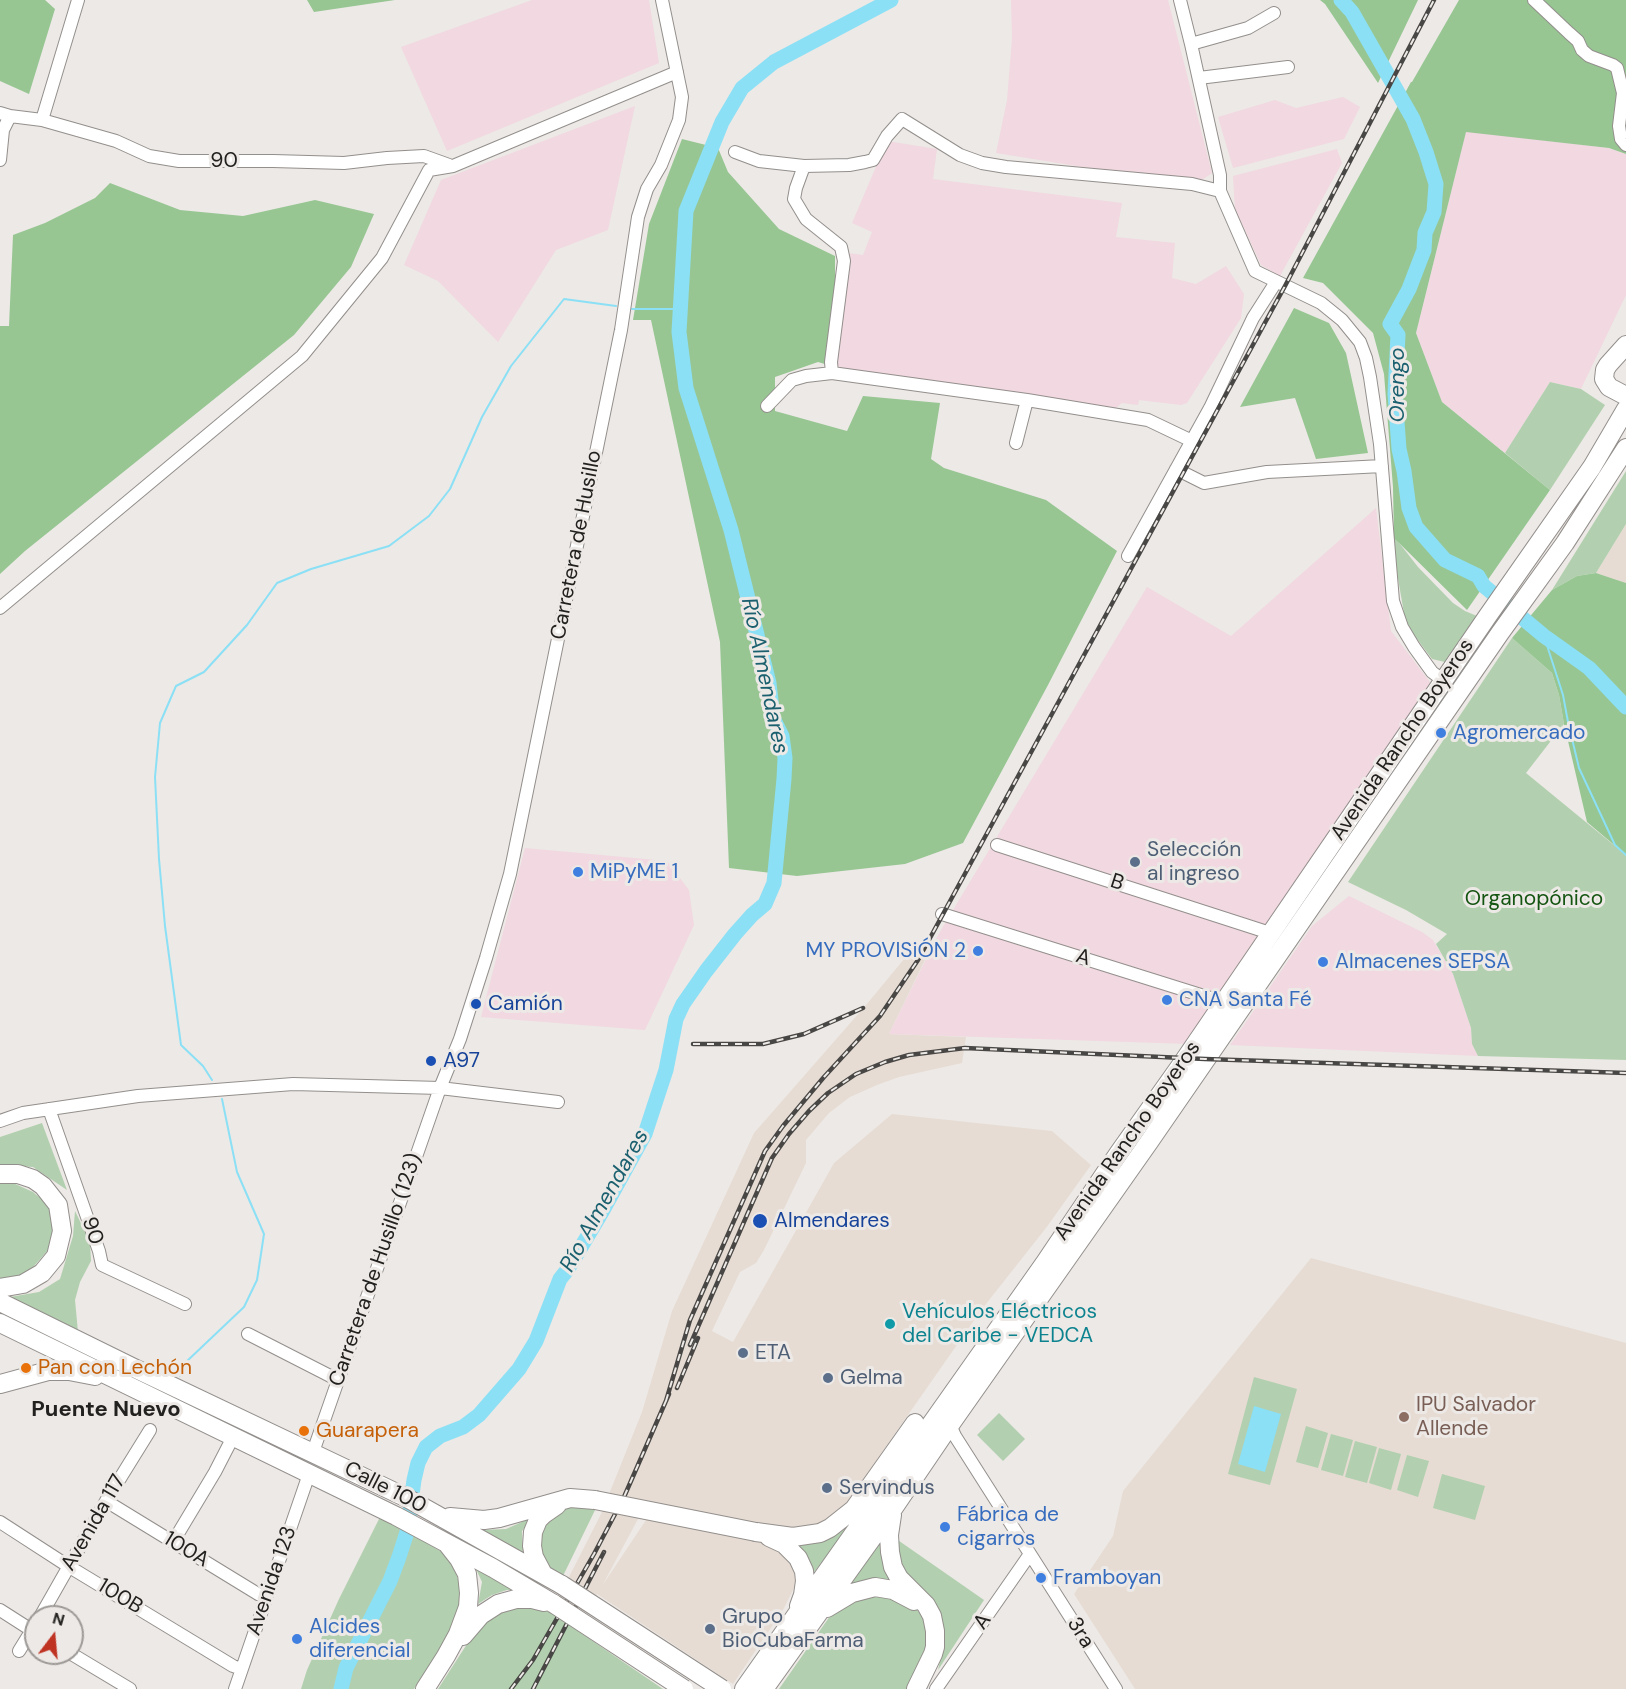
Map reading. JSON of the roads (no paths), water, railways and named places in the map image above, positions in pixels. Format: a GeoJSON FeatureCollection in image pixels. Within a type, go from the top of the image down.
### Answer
{"type":"FeatureCollection","features":[{"type":"Feature","properties":{"kind":"highway"},"geometry":{"type":"LineString","coordinates":[[1626,345],[1611,360],[1604,374],[1606,384],[1613,391],[1626,396]]}},
{"type":"Feature","properties":{"kind":"highway","name":"Avenida Rancho Boyeros"},"geometry":{"type":"LineString","coordinates":[[744,1689],[1044,1264],[1592,466],[1626,409]]}},
{"type":"Feature","properties":{"kind":"highway","name":"Avenida Rancho Boyeros"},"geometry":{"type":"LineString","coordinates":[[764,1689],[893,1509],[1149,1142],[1520,607],[1626,448]]}},
{"type":"Feature","properties":{"kind":"highway"},"geometry":{"type":"LineString","coordinates":[[0,1174],[18,1174],[33,1179],[43,1186],[58,1205],[62,1231],[56,1256],[42,1273],[23,1284],[0,1288]]}},
{"type":"Feature","properties":{"kind":"highway"},"geometry":{"type":"LineString","coordinates":[[436,1514],[484,1521],[570,1497],[756,1532],[793,1537],[820,1533],[831,1528],[854,1509],[972,1344],[1011,1297],[1044,1264]]}},
{"type":"Feature","properties":{"kind":"highway","name":"Calle 100"},"geometry":{"type":"LineString","coordinates":[[0,1302],[405,1497],[543,1574],[722,1689]]}},
{"type":"Feature","properties":{"kind":"highway","name":"Calle 100"},"geometry":{"type":"LineString","coordinates":[[0,1323],[396,1515],[554,1604],[684,1689]]}},
{"type":"Feature","properties":{"kind":"highway"},"geometry":{"type":"LineString","coordinates":[[0,1384],[38,1373],[59,1371],[78,1372],[120,1381]]}},
{"type":"Feature","properties":{"kind":"highway"},"geometry":{"type":"LineString","coordinates":[[543,1574],[534,1557],[532,1546],[533,1532],[538,1520],[549,1509],[560,1503],[595,1500]]}},
{"type":"Feature","properties":{"kind":"highway"},"geometry":{"type":"LineString","coordinates":[[893,1509],[889,1535],[893,1567],[899,1578],[926,1605],[932,1616],[934,1627],[935,1647],[916,1689]]}},
{"type":"Feature","properties":{"kind":"highway"},"geometry":{"type":"LineString","coordinates":[[756,1532],[784,1544],[793,1551],[804,1571],[801,1602],[784,1634]]}},
{"type":"Feature","properties":{"kind":"highway"},"geometry":{"type":"LineString","coordinates":[[425,1689],[446,1656],[465,1617],[469,1593],[467,1574],[459,1558],[438,1538]]}},
{"type":"Feature","properties":{"kind":"highway"},"geometry":{"type":"LineString","coordinates":[[809,1626],[818,1615],[834,1603],[852,1593],[875,1587],[893,1590],[910,1598],[922,1609],[934,1627]]}},
{"type":"Feature","properties":{"kind":"highway"},"geometry":{"type":"LineString","coordinates":[[446,1656],[475,1621],[498,1604],[516,1599],[532,1599],[554,1604]]}},
{"type":"Feature","properties":{"kind":"street"},"geometry":{"type":"LineString","coordinates":[[42,120],[78,0]]}},
{"type":"Feature","properties":{"kind":"street","name":"Carretera de Husillo"},"geometry":{"type":"LineString","coordinates":[[440,1088],[460,1039],[510,874],[621,330],[638,217],[679,120],[682,97],[662,0]]}},
{"type":"Feature","properties":{"kind":"street"},"geometry":{"type":"LineString","coordinates":[[1180,0],[1220,175],[1220,191],[1255,271],[1321,303],[1342,320],[1360,342],[1370,377],[1382,466],[1393,601],[1402,627],[1414,647],[1432,672],[1444,681]]}},
{"type":"Feature","properties":{"kind":"street"},"geometry":{"type":"LineString","coordinates":[[1534,0],[1578,41],[1582,50],[1589,56],[1617,68],[1623,93],[1619,126],[1621,140],[1626,145]]}},
{"type":"Feature","properties":{"kind":"street"},"geometry":{"type":"LineString","coordinates":[[1191,44],[1248,28],[1274,13]]}},
{"type":"Feature","properties":{"kind":"street"},"geometry":{"type":"LineString","coordinates":[[1199,78],[1288,67]]}},
{"type":"Feature","properties":{"kind":"street"},"geometry":{"type":"LineString","coordinates":[[0,608],[302,356],[382,258],[429,170],[453,166],[677,72]]}},
{"type":"Feature","properties":{"kind":"street"},"geometry":{"type":"LineString","coordinates":[[0,160],[5,114]]}},
{"type":"Feature","properties":{"kind":"street","name":"90"},"geometry":{"type":"LineString","coordinates":[[5,114],[42,120],[116,141],[149,156],[179,161],[344,163],[424,156],[453,166]]}},
{"type":"Feature","properties":{"kind":"street"},"geometry":{"type":"LineString","coordinates":[[735,152],[759,161],[804,166],[849,165],[873,160],[887,136],[902,119],[960,155],[982,163],[1192,184],[1220,191]]}},
{"type":"Feature","properties":{"kind":"street"},"geometry":{"type":"LineString","coordinates":[[804,166],[794,199],[806,219],[841,246],[844,261],[831,362],[832,373]]}},
{"type":"Feature","properties":{"kind":"street"},"geometry":{"type":"LineString","coordinates":[[1128,556],[1210,408],[1253,318],[1276,282]]}},
{"type":"Feature","properties":{"kind":"street"},"geometry":{"type":"LineString","coordinates":[[767,406],[792,380],[806,375],[832,373],[1027,400],[1148,420],[1192,441]]}},
{"type":"Feature","properties":{"kind":"street"},"geometry":{"type":"LineString","coordinates":[[1016,443],[1027,400]]}},
{"type":"Feature","properties":{"kind":"street"},"geometry":{"type":"LineString","coordinates":[[1176,469],[1204,483],[1267,472],[1382,466]]}},
{"type":"Feature","properties":{"kind":"street","name":"B"},"geometry":{"type":"LineString","coordinates":[[997,845],[1270,933]]}},
{"type":"Feature","properties":{"kind":"street","name":"A"},"geometry":{"type":"LineString","coordinates":[[942,914],[1223,1002]]}},
{"type":"Feature","properties":{"kind":"street"},"geometry":{"type":"LineString","coordinates":[[0,1121],[23,1113],[138,1096],[292,1084],[440,1088],[558,1102]]}},
{"type":"Feature","properties":{"kind":"street","name":"Carretera de Husillo (123)"},"geometry":{"type":"LineString","coordinates":[[313,1452],[440,1088]]}},
{"type":"Feature","properties":{"kind":"street","name":"90"},"geometry":{"type":"LineString","coordinates":[[49,1109],[102,1265],[186,1304]]}},
{"type":"Feature","properties":{"kind":"street"},"geometry":{"type":"LineString","coordinates":[[248,1334],[338,1380]]}},
{"type":"Feature","properties":{"kind":"street","name":"3ra"},"geometry":{"type":"LineString","coordinates":[[950,1425],[1116,1689]]}},
{"type":"Feature","properties":{"kind":"street","name":"Avenida 117"},"geometry":{"type":"LineString","coordinates":[[47,1605],[150,1430]]}},
{"type":"Feature","properties":{"kind":"street"},"geometry":{"type":"LineString","coordinates":[[173,1542],[233,1437]]}},
{"type":"Feature","properties":{"kind":"street","name":"Avenida 123"},"geometry":{"type":"LineString","coordinates":[[235,1689],[309,1474]]}},
{"type":"Feature","properties":{"kind":"street","name":"100A"},"geometry":{"type":"LineString","coordinates":[[106,1502],[258,1594],[267,1597]]}},
{"type":"Feature","properties":{"kind":"street","name":"100B"},"geometry":{"type":"LineString","coordinates":[[0,1522],[241,1669]]}},
{"type":"Feature","properties":{"kind":"street","name":"A"},"geometry":{"type":"LineString","coordinates":[[936,1689],[1030,1554]]}},
{"type":"Feature","properties":{"kind":"street"},"geometry":{"type":"LineString","coordinates":[[0,1610],[24,1623]]}},
{"type":"Feature","properties":{"kind":"street"},"geometry":{"type":"LineString","coordinates":[[20,1651],[24,1645]]}},
{"type":"Feature","properties":{"kind":"street"},"geometry":{"type":"LineString","coordinates":[[84,1661],[130,1689]]}},
{"type":"Feature","properties":{"kind":"water"},"geometry":{"type":"Polygon","coordinates":[[[1254,1406],[1281,1414],[1265,1472],[1238,1464],[1254,1406]]]}},
{"type":"Feature","properties":{"kind":"waterway","name":"Río Almendares"},"geometry":{"type":"LineString","coordinates":[[341,1689],[346,1668],[390,1581],[399,1557],[407,1532],[418,1463],[426,1447],[440,1436],[463,1427],[479,1415],[519,1369],[536,1341],[560,1279],[602,1212],[645,1134],[666,1070],[676,1019],[683,1004],[735,934],[765,904],[774,883],[785,758],[782,736],[773,718],[769,683],[731,530],[686,388],[679,332],[686,211],[722,122],[742,88],[774,62],[891,0]]}},
{"type":"Feature","properties":{"kind":"waterway","name":"Orengo"},"geometry":{"type":"LineString","coordinates":[[1341,0],[1352,12],[1413,119],[1436,184],[1434,212],[1425,233],[1424,250],[1409,289],[1390,324],[1398,335],[1395,394],[1399,449],[1409,508],[1416,527],[1445,560],[1478,576],[1484,586],[1544,636],[1589,668],[1626,707]]}},
{"type":"Feature","properties":{"kind":"waterway"},"geometry":{"type":"LineString","coordinates":[[212,1080],[203,1066],[181,1045],[165,926],[155,777],[160,723],[176,686],[204,672],[247,625],[277,583],[311,569],[389,546],[429,516],[450,489],[482,417],[511,366],[564,299],[616,306]]}},
{"type":"Feature","properties":{"kind":"waterway"},"geometry":{"type":"LineString","coordinates":[[632,309],[680,309]]}},
{"type":"Feature","properties":{"kind":"waterway"},"geometry":{"type":"LineString","coordinates":[[1544,636],[1563,695],[1579,768],[1615,845],[1626,855]]}},
{"type":"Feature","properties":{"kind":"waterway"},"geometry":{"type":"LineString","coordinates":[[180,1376],[186,1362],[244,1307],[257,1280],[264,1234],[237,1172],[222,1099]]}},
{"type":"Feature","properties":{"kind":"railway"},"geometry":{"type":"LineString","coordinates":[[666,1401],[690,1320],[765,1151],[824,1077],[880,1016],[918,960],[1285,286],[1434,0]]}},
{"type":"Feature","properties":{"kind":"railway"},"geometry":{"type":"LineString","coordinates":[[693,1044],[763,1044],[804,1034],[863,1008]]}},
{"type":"Feature","properties":{"kind":"railway"},"geometry":{"type":"LineString","coordinates":[[690,1345],[772,1158],[789,1134],[828,1093],[856,1074],[909,1055],[965,1048],[1205,1059],[1626,1073]]}},
{"type":"Feature","properties":{"kind":"railway"},"geometry":{"type":"LineString","coordinates":[[677,1388],[698,1338]]}},
{"type":"Feature","properties":{"kind":"railway"},"geometry":{"type":"LineString","coordinates":[[511,1689],[533,1660],[594,1554],[624,1497],[669,1394]]}},
{"type":"Feature","properties":{"kind":"railway"},"geometry":{"type":"LineString","coordinates":[[533,1689],[604,1552]]}},
{"type":"Feature","properties":{"kind":"place","name":"Agromercado"},"geometry":{"type":"Point","coordinates":[1441,733]}},
{"type":"Feature","properties":{"kind":"place","name":"Selección al ingreso"},"geometry":{"type":"Point","coordinates":[1135,862]}},
{"type":"Feature","properties":{"kind":"place","name":"MiPyME 1"},"geometry":{"type":"Point","coordinates":[578,872]}},
{"type":"Feature","properties":{"kind":"place","name":"MY PROVISiÓN 2"},"geometry":{"type":"Point","coordinates":[978,951]}},
{"type":"Feature","properties":{"kind":"place","name":"Almacenes SEPSA"},"geometry":{"type":"Point","coordinates":[1323,962]}},
{"type":"Feature","properties":{"kind":"place","name":"CNA Santa Fé"},"geometry":{"type":"Point","coordinates":[1167,1000]}},
{"type":"Feature","properties":{"kind":"place","name":"Camión"},"geometry":{"type":"Point","coordinates":[476,1004]}},
{"type":"Feature","properties":{"kind":"place","name":"A97"},"geometry":{"type":"Point","coordinates":[431,1061]}},
{"type":"Feature","properties":{"kind":"place","name":"Almendares"},"geometry":{"type":"Point","coordinates":[760,1221]}},
{"type":"Feature","properties":{"kind":"place","name":"Vehículos Eléctricos del Caribe - VEDCA"},"geometry":{"type":"Point","coordinates":[890,1324]}},
{"type":"Feature","properties":{"kind":"place","name":"ETA"},"geometry":{"type":"Point","coordinates":[743,1353]}},
{"type":"Feature","properties":{"kind":"place","name":"Pan con Lechón"},"geometry":{"type":"Point","coordinates":[26,1368]}},
{"type":"Feature","properties":{"kind":"place","name":"Gelma"},"geometry":{"type":"Point","coordinates":[828,1378]}},
{"type":"Feature","properties":{"kind":"place","name":"IPU Salvador Allende"},"geometry":{"type":"Point","coordinates":[1404,1417]}},
{"type":"Feature","properties":{"kind":"place","name":"Guarapera"},"geometry":{"type":"Point","coordinates":[304,1431]}},
{"type":"Feature","properties":{"kind":"place","name":"Servindus"},"geometry":{"type":"Point","coordinates":[827,1488]}},
{"type":"Feature","properties":{"kind":"place","name":"Fábrica de cigarros"},"geometry":{"type":"Point","coordinates":[945,1527]}},
{"type":"Feature","properties":{"kind":"place","name":"Framboyan"},"geometry":{"type":"Point","coordinates":[1041,1578]}},
{"type":"Feature","properties":{"kind":"place","name":"Grupo BioCubaFarma"},"geometry":{"type":"Point","coordinates":[710,1629]}},
{"type":"Feature","properties":{"kind":"place","name":"Alcides diferencial"},"geometry":{"type":"Point","coordinates":[297,1639]}},
{"type":"Feature","properties":{"kind":"district","name":"Puente Nuevo"},"geometry":{"type":"Point","coordinates":[106,1410]}},
{"type":"Feature","properties":{"kind":"park label","name":"Organopónico"},"geometry":{"type":"Point","coordinates":[1534,899]}}]}
